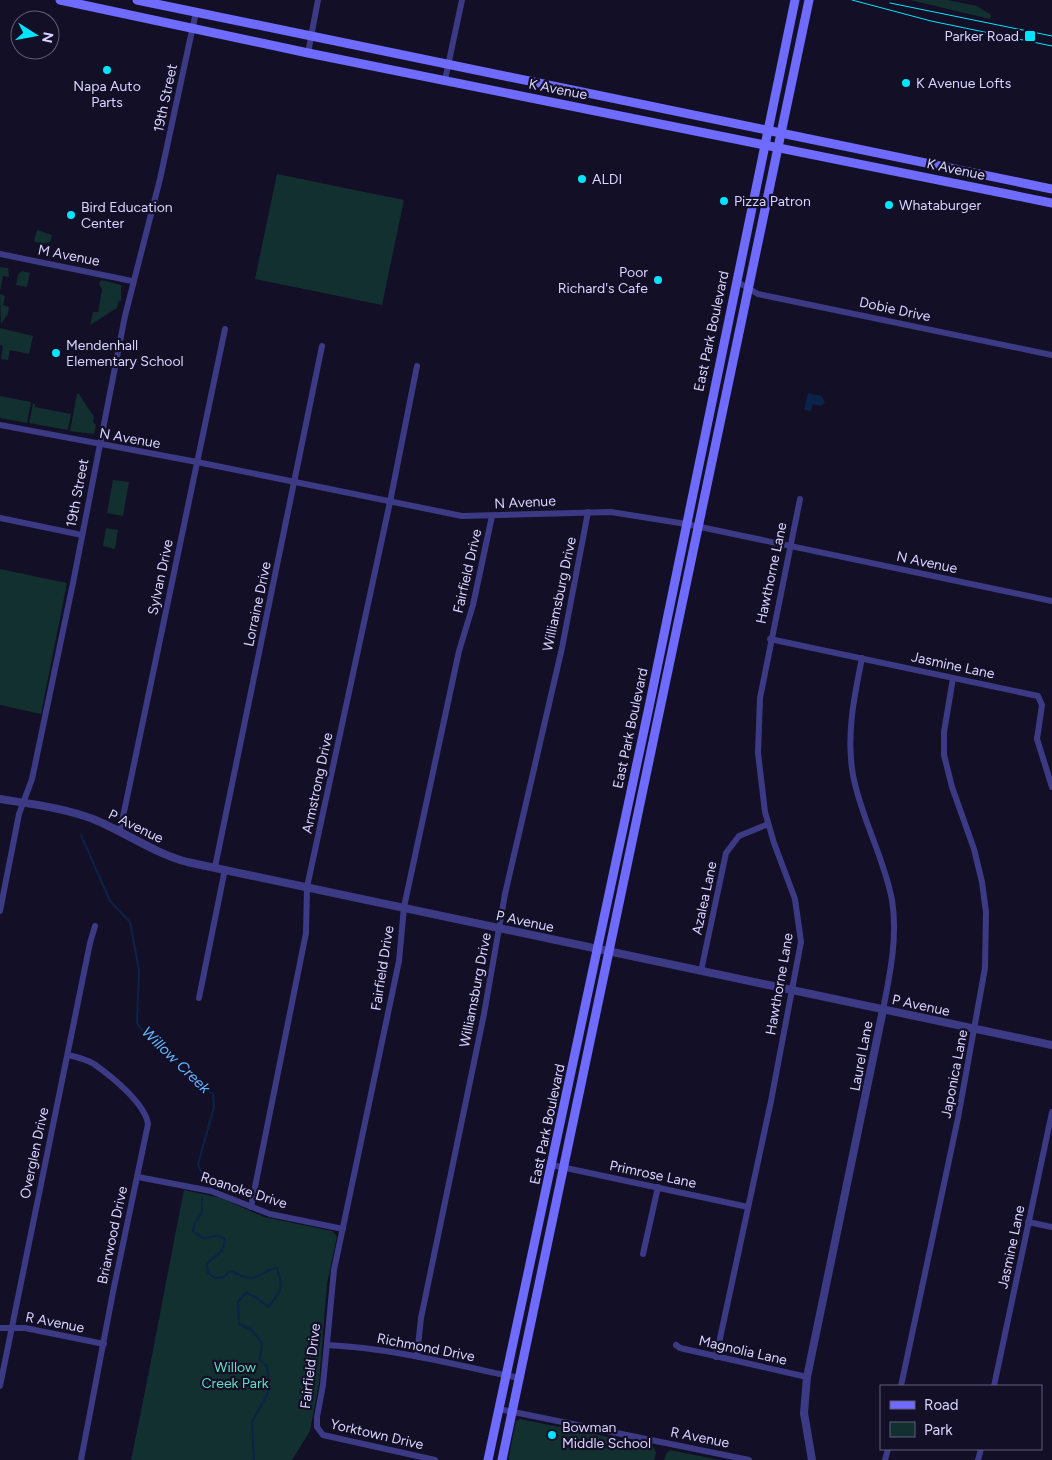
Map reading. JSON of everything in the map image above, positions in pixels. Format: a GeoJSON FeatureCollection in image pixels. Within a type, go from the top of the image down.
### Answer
{"type":"FeatureCollection","features":[{"type":"Feature","properties":{"kind":"main road","name":"K Avenue"},"geometry":{"type":"LineString","coordinates":[[60,0],[308,53],[777,146],[1052,203]]}},
{"type":"Feature","properties":{"kind":"main road","name":"K Avenue"},"geometry":{"type":"LineString","coordinates":[[137,0],[448,66],[1048,188]]}},
{"type":"Feature","properties":{"kind":"main road","name":"East Park Boulevard"},"geometry":{"type":"LineString","coordinates":[[488,1460],[552,1165],[795,0]]}},
{"type":"Feature","properties":{"kind":"main road","name":"East Park Boulevard"},"geometry":{"type":"LineString","coordinates":[[502,1460],[607,952],[809,0]]}},
{"type":"Feature","properties":{"kind":"main road"},"geometry":{"type":"LineString","coordinates":[[783,54],[797,56]]}},
{"type":"Feature","properties":{"kind":"main road"},"geometry":{"type":"LineString","coordinates":[[546,100],[548,86]]}},
{"type":"Feature","properties":{"kind":"main road"},"geometry":{"type":"LineString","coordinates":[[614,114],[617,100]]}},
{"type":"Feature","properties":{"kind":"main road"},"geometry":{"type":"LineString","coordinates":[[938,180],[941,167]]}},
{"type":"Feature","properties":{"kind":"main road"},"geometry":{"type":"LineString","coordinates":[[1042,200],[1048,188]]}},
{"type":"Feature","properties":{"kind":"main road"},"geometry":{"type":"LineString","coordinates":[[520,1309],[533,1312]]}},
{"type":"Feature","properties":{"kind":"street"},"geometry":{"type":"LineString","coordinates":[[308,53],[318,0]]}},
{"type":"Feature","properties":{"kind":"street"},"geometry":{"type":"LineString","coordinates":[[445,80],[462,0]]}},
{"type":"Feature","properties":{"kind":"street","name":"19th Street"},"geometry":{"type":"LineString","coordinates":[[0,911],[23,803],[32,779],[132,281],[160,179],[196,12]]}},
{"type":"Feature","properties":{"kind":"street","name":"M Avenue"},"geometry":{"type":"LineString","coordinates":[[0,254],[132,281]]}},
{"type":"Feature","properties":{"kind":"street","name":"Dobie Drive"},"geometry":{"type":"LineString","coordinates":[[736,282],[758,294],[1052,355]]}},
{"type":"Feature","properties":{"kind":"street","name":"Sylvan Drive"},"geometry":{"type":"LineString","coordinates":[[120,831],[225,329]]}},
{"type":"Feature","properties":{"kind":"street","name":"Lorraine Drive"},"geometry":{"type":"LineString","coordinates":[[215,867],[296,482],[322,346]]}},
{"type":"Feature","properties":{"kind":"street","name":"Armstrong Drive"},"geometry":{"type":"LineString","coordinates":[[252,1207],[306,933],[307,886],[390,502],[417,366]]}},
{"type":"Feature","properties":{"kind":"street","name":"N Avenue"},"geometry":{"type":"LineString","coordinates":[[0,425],[197,462],[462,516],[588,512],[627,513],[698,526],[1052,601]]}},
{"type":"Feature","properties":{"kind":"street","name":"Hawthorne Lane"},"geometry":{"type":"LineString","coordinates":[[716,1357],[801,942],[795,899],[768,824],[760,779],[758,725],[770,639],[800,499]]}},
{"type":"Feature","properties":{"kind":"street","name":"Williamsburg Drive"},"geometry":{"type":"LineString","coordinates":[[417,1356],[421,1318],[484,1014],[499,928],[583,548],[588,512]]}},
{"type":"Feature","properties":{"kind":"street","name":"Fairfield Drive"},"geometry":{"type":"LineString","coordinates":[[317,1427],[327,1345],[330,1299],[399,961],[404,907],[459,651],[473,606],[492,516]]}},
{"type":"Feature","properties":{"kind":"street"},"geometry":{"type":"LineString","coordinates":[[0,518],[82,535]]}},
{"type":"Feature","properties":{"kind":"street","name":"Jasmine Lane"},"geometry":{"type":"LineString","coordinates":[[770,639],[1038,696],[1042,705],[1037,739],[1052,787]]}},
{"type":"Feature","properties":{"kind":"street","name":"Laurel Lane"},"geometry":{"type":"LineString","coordinates":[[812,1460],[804,1413],[807,1377],[883,1010],[892,958],[892,906],[884,872],[858,800],[850,746],[852,715],[862,658]]}},
{"type":"Feature","properties":{"kind":"street","name":"Japonica Lane"},"geometry":{"type":"LineString","coordinates":[[900,1385],[975,1029],[986,968],[986,912],[974,849],[952,787],[944,755],[944,732],[953,678]]}},
{"type":"Feature","properties":{"kind":"street","name":"P Avenue"},"geometry":{"type":"LineString","coordinates":[[0,799],[71,812],[120,831],[175,858],[597,950],[1052,1046]]}},
{"type":"Feature","properties":{"kind":"street","name":"Azalea Lane"},"geometry":{"type":"LineString","coordinates":[[701,971],[726,853],[739,836],[768,824]]}},
{"type":"Feature","properties":{"kind":"street"},"geometry":{"type":"LineString","coordinates":[[199,998],[225,869]]}},
{"type":"Feature","properties":{"kind":"street","name":"Overglen Drive"},"geometry":{"type":"LineString","coordinates":[[0,1386],[95,926]]}},
{"type":"Feature","properties":{"kind":"street","name":"Briarwood Drive"},"geometry":{"type":"LineString","coordinates":[[68,1055],[94,1065],[127,1093],[146,1113],[148,1128],[113,1292],[82,1460]]}},
{"type":"Feature","properties":{"kind":"street","name":"Jasmine Lane"},"geometry":{"type":"LineString","coordinates":[[994,1385],[1052,1112]]}},
{"type":"Feature","properties":{"kind":"street","name":"Primrose Lane"},"geometry":{"type":"LineString","coordinates":[[552,1165],[748,1206]]}},
{"type":"Feature","properties":{"kind":"street","name":"Roanoke Drive"},"geometry":{"type":"LineString","coordinates":[[138,1177],[211,1191],[270,1214],[343,1229]]}},
{"type":"Feature","properties":{"kind":"street"},"geometry":{"type":"LineString","coordinates":[[643,1254],[658,1188]]}},
{"type":"Feature","properties":{"kind":"street"},"geometry":{"type":"LineString","coordinates":[[1028,1222],[1052,1227]]}},
{"type":"Feature","properties":{"kind":"street","name":"R Avenue"},"geometry":{"type":"LineString","coordinates":[[0,1328],[12,1327],[104,1344]]}},
{"type":"Feature","properties":{"kind":"street","name":"Richmond Drive"},"geometry":{"type":"LineString","coordinates":[[327,1345],[370,1348],[417,1356],[519,1378]]}},
{"type":"Feature","properties":{"kind":"street","name":"Magnolia Lane"},"geometry":{"type":"LineString","coordinates":[[676,1345],[680,1348],[716,1357],[807,1377]]}},
{"type":"Feature","properties":{"kind":"street","name":"R Avenue"},"geometry":{"type":"LineString","coordinates":[[499,1409],[750,1460]]}},
{"type":"Feature","properties":{"kind":"street","name":"Yorktown Drive"},"geometry":{"type":"LineString","coordinates":[[317,1427],[321,1433],[327,1436],[443,1460]]}},
{"type":"Feature","properties":{"kind":"green space"},"geometry":{"type":"Polygon","coordinates":[[[910,0],[947,0],[977,6],[991,15],[990,19],[910,0]]]}},
{"type":"Feature","properties":{"kind":"green space"},"geometry":{"type":"Polygon","coordinates":[[[277,174],[404,200],[382,305],[255,279],[277,174]]]}},
{"type":"Feature","properties":{"kind":"green space"},"geometry":{"type":"Polygon","coordinates":[[[37,230],[52,235],[50,242],[41,244],[34,241],[37,230]]]}},
{"type":"Feature","properties":{"kind":"green space"},"geometry":{"type":"Polygon","coordinates":[[[0,267],[8,268],[9,277],[3,276],[0,291],[0,267]]]}},
{"type":"Feature","properties":{"kind":"green space"},"geometry":{"type":"Polygon","coordinates":[[[22,271],[30,273],[27,287],[16,285],[18,275],[22,271]]]}},
{"type":"Feature","properties":{"kind":"green space"},"geometry":{"type":"Polygon","coordinates":[[[101,280],[121,285],[121,301],[119,301],[117,308],[90,325],[93,312],[98,312],[102,290],[99,283],[101,280]]]}},
{"type":"Feature","properties":{"kind":"green space"},"geometry":{"type":"Polygon","coordinates":[[[0,294],[5,296],[3,305],[9,307],[8,314],[1,324],[0,294]]]}},
{"type":"Feature","properties":{"kind":"green space"},"geometry":{"type":"Polygon","coordinates":[[[0,328],[33,336],[29,354],[10,350],[8,360],[1,359],[3,346],[0,345],[0,328]]]}},
{"type":"Feature","properties":{"kind":"green space"},"geometry":{"type":"Polygon","coordinates":[[[77,394],[79,394],[94,417],[93,422],[96,425],[94,434],[70,431],[77,394]]]}},
{"type":"Feature","properties":{"kind":"green space"},"geometry":{"type":"Polygon","coordinates":[[[0,396],[31,402],[27,423],[0,418],[0,396]]]}},
{"type":"Feature","properties":{"kind":"green space"},"geometry":{"type":"Polygon","coordinates":[[[33,404],[35,404],[35,407],[71,414],[68,430],[29,423],[33,404]]]}},
{"type":"Feature","properties":{"kind":"green space"},"geometry":{"type":"Polygon","coordinates":[[[113,480],[129,482],[123,516],[107,513],[113,480]]]}},
{"type":"Feature","properties":{"kind":"green space"},"geometry":{"type":"Polygon","coordinates":[[[106,528],[118,530],[115,549],[103,546],[106,528]]]}},
{"type":"Feature","properties":{"kind":"green space"},"geometry":{"type":"Polygon","coordinates":[[[0,569],[67,583],[41,714],[0,705],[0,569]]]}},
{"type":"Feature","properties":{"kind":"green space","name":"Willow Creek Park"},"geometry":{"type":"Polygon","coordinates":[[[184,1190],[221,1198],[264,1217],[332,1231],[337,1236],[327,1284],[319,1383],[310,1431],[292,1460],[131,1460],[184,1190]]]}},
{"type":"Feature","properties":{"kind":"green space","name":"Bowman Middle School"},"geometry":{"type":"Polygon","coordinates":[[[520,1419],[653,1446],[656,1453],[654,1460],[508,1460],[516,1421],[520,1419]]]}},
{"type":"Feature","properties":{"kind":"green space"},"geometry":{"type":"Polygon","coordinates":[[[670,1450],[719,1460],[664,1460],[670,1450]]]}},
{"type":"Feature","properties":{"kind":"water"},"geometry":{"type":"Polygon","coordinates":[[[808,393],[822,396],[825,403],[821,406],[813,404],[811,411],[804,410],[808,393]]]}},
{"type":"Feature","properties":{"kind":"waterway","name":"Willow Creek"},"geometry":{"type":"LineString","coordinates":[[81,835],[110,901],[130,922],[139,970],[137,1023],[199,1084],[213,1094],[214,1107],[198,1164],[204,1179]]}},
{"type":"Feature","properties":{"kind":"waterway","name":"Willow Creek"},"geometry":{"type":"LineString","coordinates":[[202,1197],[202,1213],[194,1224],[193,1231],[203,1238],[217,1236],[224,1238],[225,1242],[222,1250],[207,1264],[208,1273],[215,1278],[224,1277],[230,1271],[245,1277],[254,1278],[273,1268],[277,1268],[281,1285],[276,1297],[268,1307],[257,1298],[246,1293],[238,1302],[239,1324],[252,1330],[262,1343],[260,1360],[267,1366],[269,1391],[252,1422],[254,1460]]}},
{"type":"Feature","properties":{"kind":"tram line"},"geometry":{"type":"LineString","coordinates":[[852,0],[931,21],[1052,46]]}},
{"type":"Feature","properties":{"kind":"tram line"},"geometry":{"type":"LineString","coordinates":[[890,3],[1052,36]]}},
{"type":"Feature","properties":{"kind":"place","name":"Parker Road"},"geometry":{"type":"Point","coordinates":[1030,36]}},
{"type":"Feature","properties":{"kind":"place","name":"Napa Auto Parts"},"geometry":{"type":"Point","coordinates":[107,70]}},
{"type":"Feature","properties":{"kind":"place","name":"K Avenue Lofts"},"geometry":{"type":"Point","coordinates":[906,83]}},
{"type":"Feature","properties":{"kind":"place","name":"ALDI"},"geometry":{"type":"Point","coordinates":[582,179]}},
{"type":"Feature","properties":{"kind":"place","name":"Pizza Patron"},"geometry":{"type":"Point","coordinates":[724,201]}},
{"type":"Feature","properties":{"kind":"place","name":"Whataburger"},"geometry":{"type":"Point","coordinates":[889,205]}},
{"type":"Feature","properties":{"kind":"place","name":"Bird Education Center"},"geometry":{"type":"Point","coordinates":[71,215]}},
{"type":"Feature","properties":{"kind":"place","name":"Poor Richard's Cafe"},"geometry":{"type":"Point","coordinates":[658,280]}},
{"type":"Feature","properties":{"kind":"place","name":"Mendenhall Elementary School"},"geometry":{"type":"Point","coordinates":[56,353]}},
{"type":"Feature","properties":{"kind":"place","name":"Bowman Middle School"},"geometry":{"type":"Point","coordinates":[552,1435]}}]}
